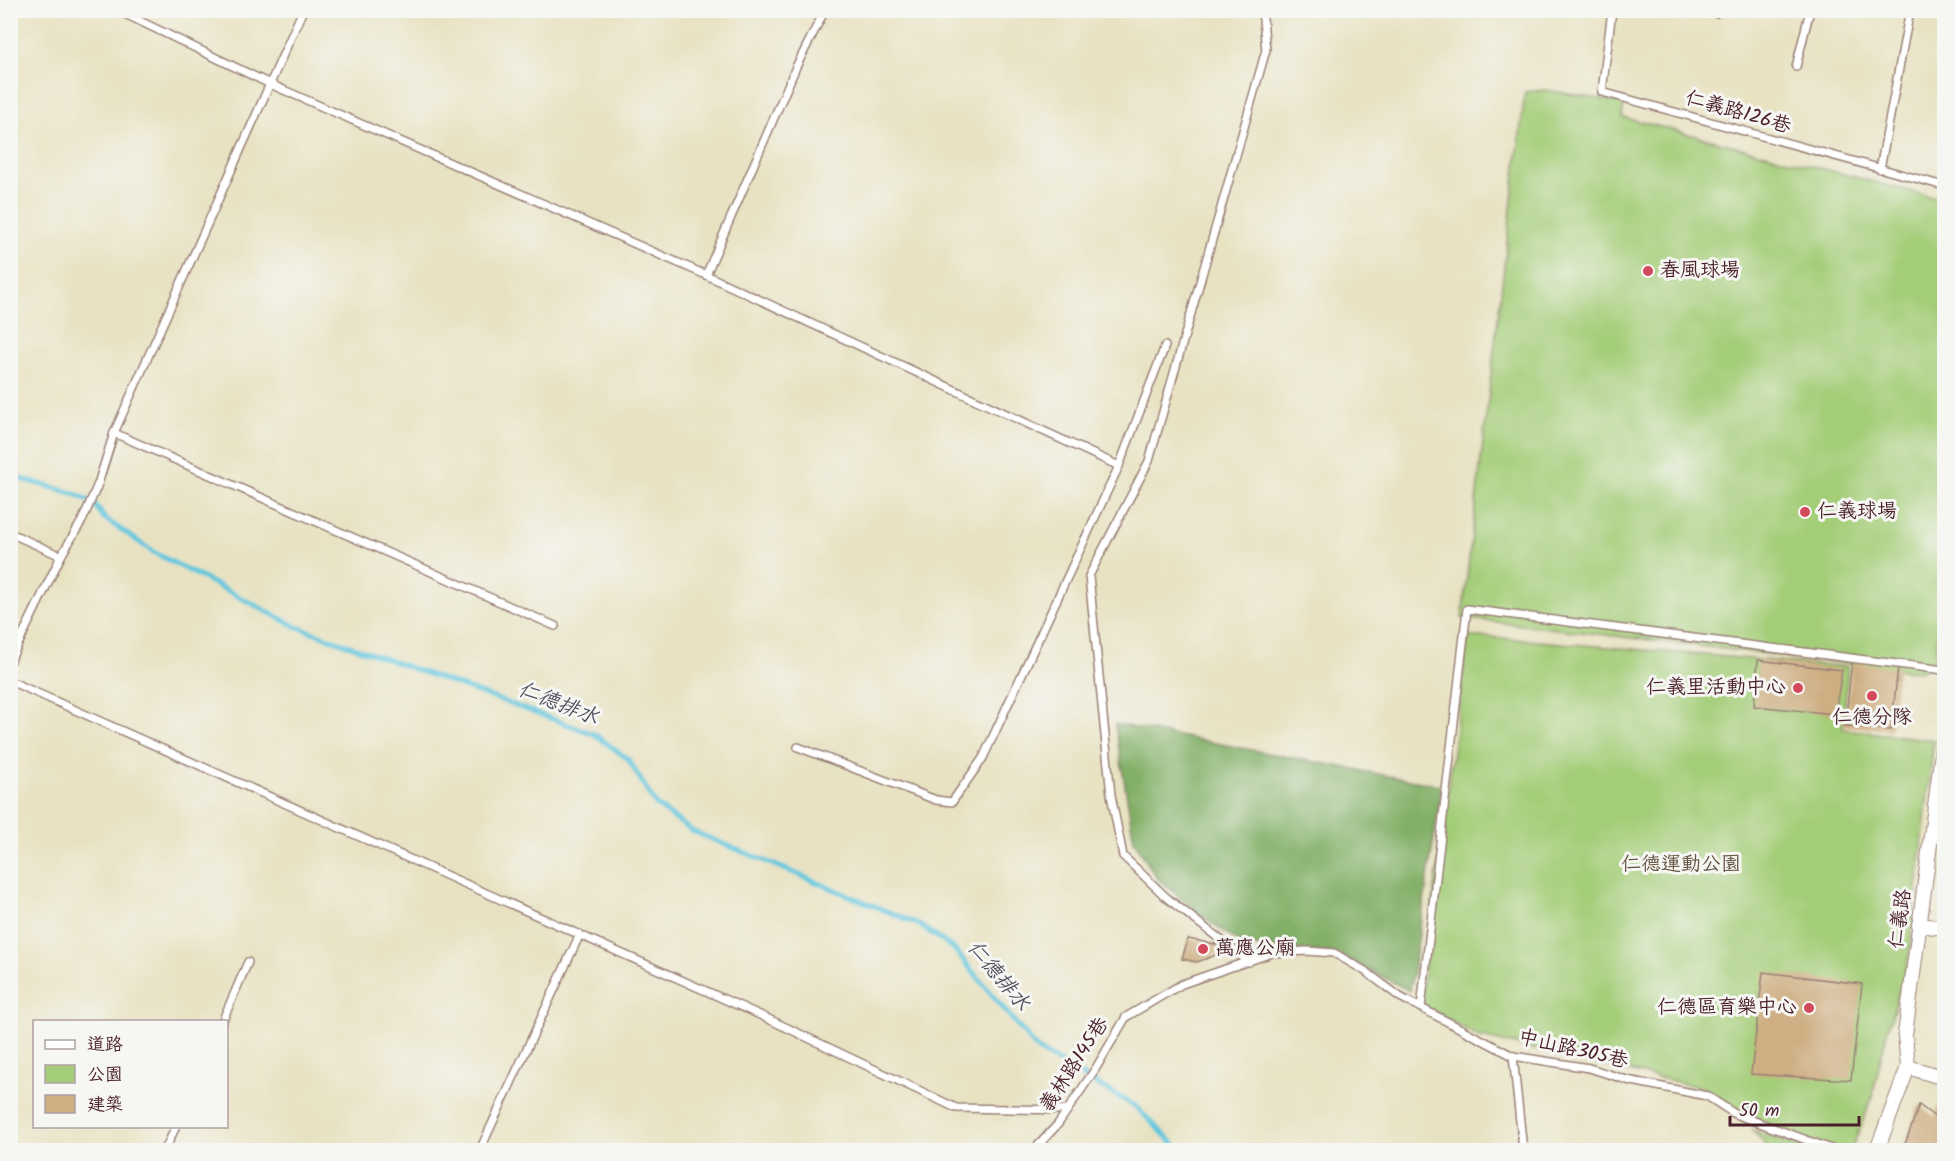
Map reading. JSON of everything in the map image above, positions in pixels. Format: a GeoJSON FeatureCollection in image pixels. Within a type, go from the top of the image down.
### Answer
{"type":"FeatureCollection","features":[{"type":"Feature","properties":{"kind":"street","name":"仁義路"},"geometry":{"type":"LineString","coordinates":[[1908,1067],[1905,1035],[1942,768],[1944,737]]}},
{"type":"Feature","properties":{"kind":"street"},"geometry":{"type":"LineString","coordinates":[[1919,925],[1944,928]]}},
{"type":"Feature","properties":{"kind":"street"},"geometry":{"type":"LineString","coordinates":[[1877,1150],[1908,1067],[1944,1078]]}},
{"type":"Feature","properties":{"kind":"lane"},"geometry":{"type":"LineString","coordinates":[[117,10],[270,84],[706,274],[1119,466]]}},
{"type":"Feature","properties":{"kind":"lane"},"geometry":{"type":"LineString","coordinates":[[10,661],[61,556],[83,519],[98,484],[114,434],[303,10]]}},
{"type":"Feature","properties":{"kind":"lane"},"geometry":{"type":"LineString","coordinates":[[706,274],[796,67],[825,10]]}},
{"type":"Feature","properties":{"kind":"lane"},"geometry":{"type":"LineString","coordinates":[[1249,962],[1167,898],[1123,856],[1111,795],[1089,576],[1149,461],[1266,50],[1262,10]]}},
{"type":"Feature","properties":{"kind":"lane","name":"仁義路126巷"},"geometry":{"type":"LineString","coordinates":[[1612,10],[1602,92],[1944,186]]}},
{"type":"Feature","properties":{"kind":"lane"},"geometry":{"type":"LineString","coordinates":[[1796,68],[1810,10]]}},
{"type":"Feature","properties":{"kind":"lane"},"geometry":{"type":"LineString","coordinates":[[1880,169],[1910,10]]}},
{"type":"Feature","properties":{"kind":"lane"},"geometry":{"type":"LineString","coordinates":[[798,747],[936,800],[952,802],[982,758],[1119,466],[1165,346]]}},
{"type":"Feature","properties":{"kind":"lane"},"geometry":{"type":"LineString","coordinates":[[114,434],[555,626]]}},
{"type":"Feature","properties":{"kind":"lane"},"geometry":{"type":"LineString","coordinates":[[10,533],[61,556]]}},
{"type":"Feature","properties":{"kind":"lane"},"geometry":{"type":"LineString","coordinates":[[1421,1008],[1467,609],[1944,670]]}},
{"type":"Feature","properties":{"kind":"lane"},"geometry":{"type":"LineString","coordinates":[[10,681],[762,1016],[956,1108],[1067,1110]]}},
{"type":"Feature","properties":{"kind":"lane"},"geometry":{"type":"LineString","coordinates":[[480,1150],[580,934]]}},
{"type":"Feature","properties":{"kind":"lane","name":"中山路305巷"},"geometry":{"type":"LineString","coordinates":[[1249,962],[1272,953],[1307,951],[1334,953],[1365,971],[1400,997],[1514,1056],[1589,1068],[1628,1080],[1707,1096],[1736,1114],[1834,1150]]}},
{"type":"Feature","properties":{"kind":"lane"},"geometry":{"type":"LineString","coordinates":[[223,1020],[249,962]]}},
{"type":"Feature","properties":{"kind":"lane","name":"義林路145巷"},"geometry":{"type":"LineString","coordinates":[[1034,1150],[1058,1124],[1126,1017],[1182,984],[1249,962]]}},
{"type":"Feature","properties":{"kind":"lane"},"geometry":{"type":"LineString","coordinates":[[1514,1056],[1523,1150]]}},
{"type":"Feature","properties":{"kind":"lane"},"geometry":{"type":"LineString","coordinates":[[165,1150],[175,1128]]}},
{"type":"Feature","properties":{"kind":"green space"},"geometry":{"type":"Polygon","coordinates":[[[1545,90],[1624,103],[1622,117],[1944,200],[1944,581],[1934,663],[1920,672],[1462,618],[1525,92],[1545,90]]]}},
{"type":"Feature","properties":{"kind":"green space","name":"仁德運動公園"},"geometry":{"type":"Polygon","coordinates":[[[1468,637],[1848,667],[1843,729],[1934,740],[1909,958],[1887,1032],[1871,1101],[1851,1150],[1825,1150],[1742,1119],[1708,1089],[1477,1036],[1420,1003],[1468,637]]]}},
{"type":"Feature","properties":{"kind":"green space"},"geometry":{"type":"Polygon","coordinates":[[[1115,724],[1442,786],[1410,991],[1336,953],[1243,945],[1206,919],[1156,877],[1134,841],[1115,724]]]}},
{"type":"Feature","properties":{"kind":"green space"},"geometry":{"type":"Polygon","coordinates":[[[1753,1130],[1808,1150],[1769,1150],[1753,1130]]]}},
{"type":"Feature","properties":{"kind":"building","name":"仁義里活動中心"},"geometry":{"type":"Polygon","coordinates":[[[1758,660],[1842,670],[1835,714],[1754,706],[1758,660]]]}},
{"type":"Feature","properties":{"kind":"building","name":"仁德分隊"},"geometry":{"type":"Polygon","coordinates":[[[1852,662],[1898,667],[1891,730],[1845,726],[1852,662]]]}},
{"type":"Feature","properties":{"kind":"building","name":"萬應公廟"},"geometry":{"type":"Polygon","coordinates":[[[1188,939],[1220,945],[1224,952],[1197,962],[1182,959],[1188,939]]]}},
{"type":"Feature","properties":{"kind":"building","name":"仁德區育樂中心"},"geometry":{"type":"Polygon","coordinates":[[[1763,972],[1862,984],[1851,1080],[1751,1074],[1763,972]]]}},
{"type":"Feature","properties":{"kind":"building"},"geometry":{"type":"Polygon","coordinates":[[[1940,1100],[1944,1102],[1944,1150],[1903,1150],[1919,1105],[1935,1117],[1940,1100]]]}},
{"type":"Feature","properties":{"kind":"waterway","name":"仁德排水"},"geometry":{"type":"LineString","coordinates":[[10,476],[73,493],[94,503],[104,518],[155,553],[295,626],[594,734],[628,759],[656,805],[692,831],[918,924],[954,949],[1038,1050],[1135,1106],[1180,1150]]}},
{"type":"Feature","properties":{"kind":"place","name":"春風球場"},"geometry":{"type":"Point","coordinates":[1648,271]}},
{"type":"Feature","properties":{"kind":"place","name":"仁義球場"},"geometry":{"type":"Point","coordinates":[1805,512]}},
{"type":"Feature","properties":{"kind":"place","name":"仁義里活動中心"},"geometry":{"type":"Point","coordinates":[1798,688]}},
{"type":"Feature","properties":{"kind":"place","name":"仁德分隊"},"geometry":{"type":"Point","coordinates":[1872,696]}},
{"type":"Feature","properties":{"kind":"place","name":"萬應公廟"},"geometry":{"type":"Point","coordinates":[1203,949]}},
{"type":"Feature","properties":{"kind":"place","name":"仁德區育樂中心"},"geometry":{"type":"Point","coordinates":[1809,1008]}}]}
